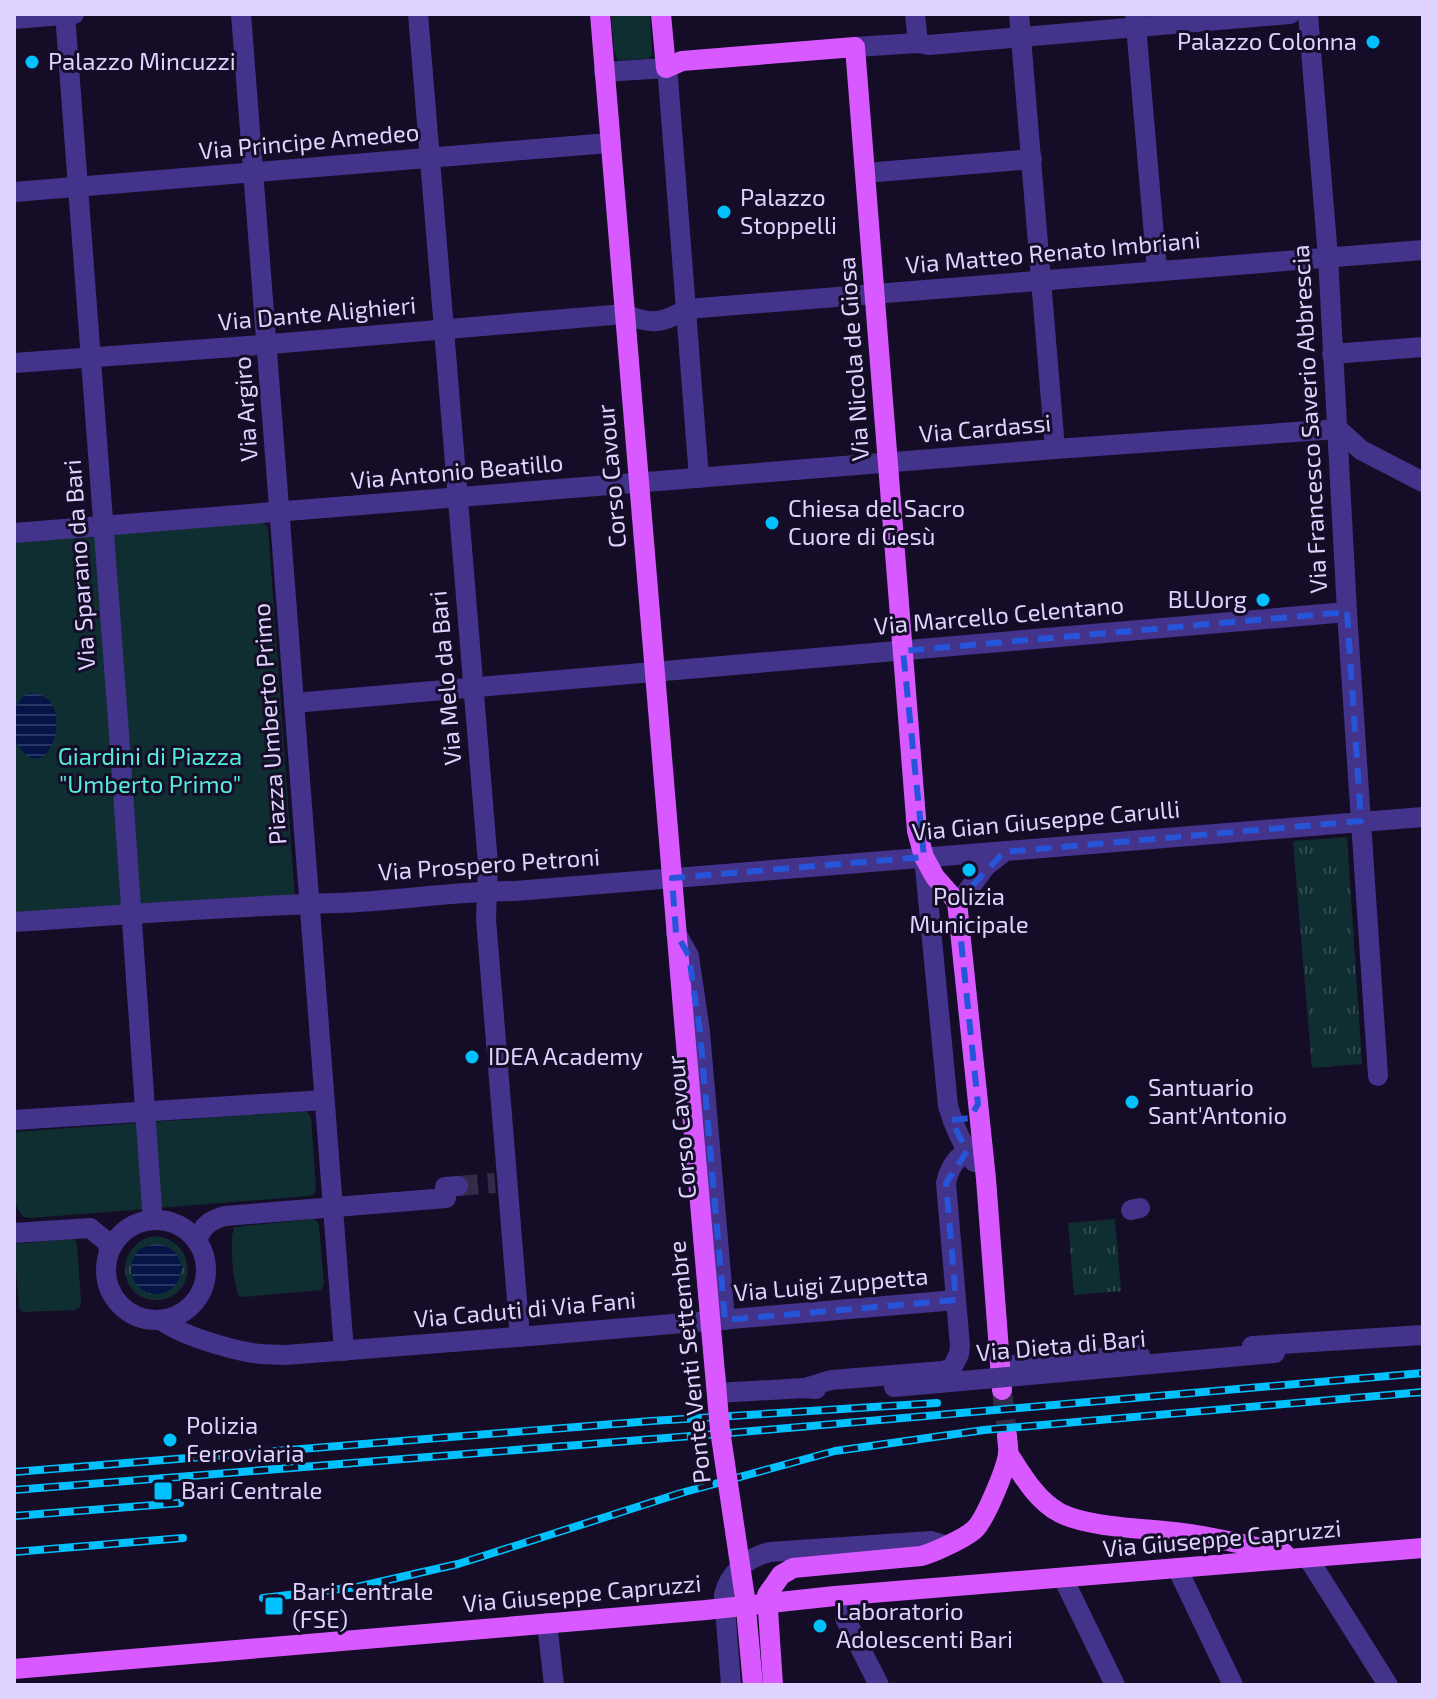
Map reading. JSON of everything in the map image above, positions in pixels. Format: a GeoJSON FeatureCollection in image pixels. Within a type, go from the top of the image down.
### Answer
{"type":"FeatureCollection","features":[{"type":"Feature","properties":{"kind":"main road","name":"Corso Cavour"},"geometry":{"type":"LineString","coordinates":[[600,14],[685,1033]]}},
{"type":"Feature","properties":{"kind":"main road"},"geometry":{"type":"LineString","coordinates":[[661,14],[666,68],[682,61],[855,47]]}},
{"type":"Feature","properties":{"kind":"main road","name":"Via Nicola de Giosa"},"geometry":{"type":"LineString","coordinates":[[855,47],[917,831],[924,857]]}},
{"type":"Feature","properties":{"kind":"main road"},"geometry":{"type":"LineString","coordinates":[[924,857],[935,877],[957,902],[978,1104],[974,1147],[986,1179],[1002,1390]]}},
{"type":"Feature","properties":{"kind":"main road","name":"Ponte Venti Settembre"},"geometry":{"type":"LineString","coordinates":[[685,1033],[719,1418],[745,1598],[753,1685]]}},
{"type":"Feature","properties":{"kind":"main road"},"geometry":{"type":"LineString","coordinates":[[773,1685],[767,1599],[781,1575],[793,1568],[921,1556],[937,1552],[975,1530],[992,1498],[1007,1444],[1024,1478],[1042,1499],[1058,1512],[1076,1520],[1186,1533],[1308,1558]]}},
{"type":"Feature","properties":{"kind":"main road"},"geometry":{"type":"LineString","coordinates":[[1416,1549],[1423,1566]]}},
{"type":"Feature","properties":{"kind":"main road","name":"Via Giuseppe Capruzzi"},"geometry":{"type":"LineString","coordinates":[[14,1669],[725,1608],[767,1599],[864,1594],[1416,1549]]}},
{"type":"Feature","properties":{"kind":"street","name":"Via Sparano da Bari"},"geometry":{"type":"LineString","coordinates":[[65,14],[152,1209]]}},
{"type":"Feature","properties":{"kind":"street"},"geometry":{"type":"LineString","coordinates":[[14,19],[74,14]]}},
{"type":"Feature","properties":{"kind":"street","name":"Via Argiro"},"geometry":{"type":"LineString","coordinates":[[241,14],[279,512]]}},
{"type":"Feature","properties":{"kind":"street","name":"Via Melo da Bari"},"geometry":{"type":"LineString","coordinates":[[418,14],[488,864],[486,919],[520,1337]]}},
{"type":"Feature","properties":{"kind":"street"},"geometry":{"type":"LineString","coordinates":[[915,14],[918,43]]}},
{"type":"Feature","properties":{"kind":"street"},"geometry":{"type":"LineString","coordinates":[[1019,14],[1055,449]]}},
{"type":"Feature","properties":{"kind":"street"},"geometry":{"type":"LineString","coordinates":[[855,47],[929,45],[1021,37],[1135,21],[1290,14]]}},
{"type":"Feature","properties":{"kind":"street","name":"Via Francesco Saverio Abbrescia"},"geometry":{"type":"LineString","coordinates":[[1308,14],[1328,257],[1347,612],[1378,1076]]}},
{"type":"Feature","properties":{"kind":"street"},"geometry":{"type":"LineString","coordinates":[[1135,21],[1157,271]]}},
{"type":"Feature","properties":{"kind":"street"},"geometry":{"type":"LineString","coordinates":[[604,72],[666,68],[699,478]]}},
{"type":"Feature","properties":{"kind":"street","name":"Via Principe Amedeo"},"geometry":{"type":"LineString","coordinates":[[14,192],[609,143]]}},
{"type":"Feature","properties":{"kind":"street"},"geometry":{"type":"LineString","coordinates":[[865,173],[1032,159]]}},
{"type":"Feature","properties":{"kind":"street","name":"Via Matteo Renato Imbriani"},"geometry":{"type":"LineString","coordinates":[[624,314],[654,323],[687,309],[1423,250]]}},
{"type":"Feature","properties":{"kind":"street","name":"Via Dante Alighieri"},"geometry":{"type":"LineString","coordinates":[[14,363],[624,314]]}},
{"type":"Feature","properties":{"kind":"street"},"geometry":{"type":"LineString","coordinates":[[1332,354],[1423,347]]}},
{"type":"Feature","properties":{"kind":"street"},"geometry":{"type":"LineString","coordinates":[[1338,429],[1361,450],[1423,482]]}},
{"type":"Feature","properties":{"kind":"street","name":"Via Cardassi"},"geometry":{"type":"LineString","coordinates":[[638,483],[1338,429]]}},
{"type":"Feature","properties":{"kind":"street","name":"Via Antonio Beatillo"},"geometry":{"type":"LineString","coordinates":[[279,512],[638,483]]}},
{"type":"Feature","properties":{"kind":"street"},"geometry":{"type":"LineString","coordinates":[[14,533],[279,512]]}},
{"type":"Feature","properties":{"kind":"street","name":"Piazza Umberto Primo"},"geometry":{"type":"LineString","coordinates":[[279,512],[344,1351]]}},
{"type":"Feature","properties":{"kind":"street","name":"Via Marcello Celentano"},"geometry":{"type":"LineString","coordinates":[[294,703],[1347,612]]}},
{"type":"Feature","properties":{"kind":"street","name":"Via Gian Giuseppe Carulli"},"geometry":{"type":"LineString","coordinates":[[672,878],[1423,817]]}},
{"type":"Feature","properties":{"kind":"street"},"geometry":{"type":"LineString","coordinates":[[957,902],[986,866],[1004,852]]}},
{"type":"Feature","properties":{"kind":"street"},"geometry":{"type":"LineString","coordinates":[[924,857],[948,1106],[953,1125],[974,1147],[956,1160],[946,1183],[956,1300]]}},
{"type":"Feature","properties":{"kind":"street","name":"Via Prospero Petroni"},"geometry":{"type":"LineString","coordinates":[[310,903],[672,878]]}},
{"type":"Feature","properties":{"kind":"street"},"geometry":{"type":"LineString","coordinates":[[14,922],[310,903]]}},
{"type":"Feature","properties":{"kind":"street","name":"Corso Cavour"},"geometry":{"type":"LineString","coordinates":[[676,933],[689,956],[700,1032],[718,1320]]}},
{"type":"Feature","properties":{"kind":"street"},"geometry":{"type":"LineString","coordinates":[[14,1120],[324,1100]]}},
{"type":"Feature","properties":{"kind":"street"},"geometry":{"type":"LineString","coordinates":[[948,1106],[961,1119],[970,1118],[978,1104]]}},
{"type":"Feature","properties":{"kind":"street"},"geometry":{"type":"LineString","coordinates":[[197,1241],[205,1225],[225,1216],[446,1198],[445,1187],[458,1186]]}},
{"type":"Feature","properties":{"kind":"street"},"geometry":{"type":"LineString","coordinates":[[169,1221],[188,1231],[197,1241],[203,1252],[206,1278],[195,1302],[185,1311],[161,1320],[145,1319],[131,1314],[119,1304],[106,1277],[106,1264],[109,1251],[122,1233],[142,1222],[169,1221]]}},
{"type":"Feature","properties":{"kind":"street"},"geometry":{"type":"LineString","coordinates":[[14,1233],[85,1228],[107,1242],[109,1251]]}},
{"type":"Feature","properties":{"kind":"street","name":"Via Luigi Zuppetta"},"geometry":{"type":"LineString","coordinates":[[718,1320],[956,1300]]}},
{"type":"Feature","properties":{"kind":"street","name":"Via Dieta di Bari"},"geometry":{"type":"LineString","coordinates":[[805,1388],[831,1380],[952,1368],[960,1346],[956,1300]]}},
{"type":"Feature","properties":{"kind":"street","name":"Via Caduti di Via Fani"},"geometry":{"type":"LineString","coordinates":[[161,1320],[172,1329],[253,1353],[286,1355],[718,1320]]}},
{"type":"Feature","properties":{"kind":"street","name":"Via Dieta di Bari"},"geometry":{"type":"LineString","coordinates":[[718,1320],[717,1393],[894,1387],[1275,1353],[1306,1349],[1320,1343]]}},
{"type":"Feature","properties":{"kind":"street","name":"Via Dieta di Bari"},"geometry":{"type":"LineString","coordinates":[[1000,1366],[1423,1335]]}},
{"type":"Feature","properties":{"kind":"street"},"geometry":{"type":"LineString","coordinates":[[731,1685],[724,1595],[727,1584],[746,1561],[770,1552],[931,1541],[945,1545]]}},
{"type":"Feature","properties":{"kind":"street"},"geometry":{"type":"LineString","coordinates":[[1308,1558],[1388,1685]]}},
{"type":"Feature","properties":{"kind":"street"},"geometry":{"type":"LineString","coordinates":[[1177,1568],[1233,1685]]}},
{"type":"Feature","properties":{"kind":"street"},"geometry":{"type":"LineString","coordinates":[[1063,1578],[1115,1685]]}},
{"type":"Feature","properties":{"kind":"street"},"geometry":{"type":"LineString","coordinates":[[864,1594],[846,1607],[845,1618],[879,1685]]}},
{"type":"Feature","properties":{"kind":"street"},"geometry":{"type":"LineString","coordinates":[[547,1623],[554,1685]]}},
{"type":"Feature","properties":{"kind":"highlighted area"},"geometry":{"type":"Polygon","coordinates":[[[1347,612],[1361,821],[1004,852],[957,902],[978,1104],[970,1118],[951,1120],[967,1151],[946,1183],[956,1300],[725,1320],[700,1032],[689,956],[676,933],[672,878],[924,857],[903,651],[1347,612]]]}},
{"type":"Feature","properties":{"kind":"green space"},"geometry":{"type":"Polygon","coordinates":[[[611,14],[650,14],[652,54],[649,59],[618,60],[614,52],[611,14]]]}},
{"type":"Feature","properties":{"kind":"green space","name":"Giardini di Piazza \"Umberto Primo\""},"geometry":{"type":"Polygon","coordinates":[[[262,522],[268,527],[295,899],[14,917],[14,542],[262,522]]]}},
{"type":"Feature","properties":{"kind":"green space"},"geometry":{"type":"Polygon","coordinates":[[[1347,837],[1362,1064],[1312,1068],[1293,841],[1347,837]]]}},
{"type":"Feature","properties":{"kind":"green space"},"geometry":{"type":"Polygon","coordinates":[[[306,1111],[311,1117],[316,1189],[310,1196],[31,1218],[20,1213],[15,1202],[14,1132],[306,1111]]]}},
{"type":"Feature","properties":{"kind":"green space"},"geometry":{"type":"Polygon","coordinates":[[[313,1219],[319,1225],[324,1284],[321,1290],[238,1295],[232,1261],[234,1227],[313,1219]]]}},
{"type":"Feature","properties":{"kind":"green space"},"geometry":{"type":"Polygon","coordinates":[[[1115,1219],[1121,1291],[1074,1295],[1068,1223],[1115,1219]]]}},
{"type":"Feature","properties":{"kind":"green space"},"geometry":{"type":"Polygon","coordinates":[[[155,1236],[169,1240],[179,1247],[185,1257],[188,1269],[186,1280],[180,1290],[170,1297],[157,1300],[144,1298],[128,1282],[125,1271],[127,1260],[132,1249],[141,1241],[155,1236]],[[150,1244],[137,1251],[155,1294],[174,1286],[182,1266],[150,1244]]]}},
{"type":"Feature","properties":{"kind":"green space"},"geometry":{"type":"Polygon","coordinates":[[[71,1239],[77,1243],[80,1307],[75,1310],[23,1312],[19,1308],[14,1244],[71,1239]]]}},
{"type":"Feature","properties":{"kind":"shaded area"},"geometry":{"type":"Polygon","coordinates":[[[28,693],[44,696],[53,706],[55,736],[50,749],[42,757],[31,758],[20,748],[14,734],[15,711],[28,693]]]}},
{"type":"Feature","properties":{"kind":"shaded area"},"geometry":{"type":"Polygon","coordinates":[[[146,1245],[166,1245],[180,1259],[180,1279],[166,1293],[146,1293],[132,1279],[132,1259],[146,1245]]]}},
{"type":"Feature","properties":{"kind":"tunnel"},"geometry":{"type":"LineString","coordinates":[[458,1186],[495,1183]]}},
{"type":"Feature","properties":{"kind":"tunnel"},"geometry":{"type":"LineString","coordinates":[[1002,1390],[1007,1435]]}},
{"type":"Feature","properties":{"kind":"railway"},"geometry":{"type":"LineString","coordinates":[[14,1490],[1423,1373]]}},
{"type":"Feature","properties":{"kind":"railway"},"geometry":{"type":"LineString","coordinates":[[263,1598],[357,1587],[458,1564],[681,1493],[835,1451],[984,1430],[1423,1392]]}},
{"type":"Feature","properties":{"kind":"railway"},"geometry":{"type":"LineString","coordinates":[[14,1472],[651,1421],[937,1403]]}},
{"type":"Feature","properties":{"kind":"railway"},"geometry":{"type":"LineString","coordinates":[[14,1516],[180,1503]]}},
{"type":"Feature","properties":{"kind":"railway"},"geometry":{"type":"LineString","coordinates":[[14,1552],[183,1538]]}},
{"type":"Feature","properties":{"kind":"place","name":"Palazzo Colonna"},"geometry":{"type":"Point","coordinates":[1373,42]}},
{"type":"Feature","properties":{"kind":"place","name":"Palazzo Mincuzzi"},"geometry":{"type":"Point","coordinates":[32,62]}},
{"type":"Feature","properties":{"kind":"place","name":"Palazzo Stoppelli"},"geometry":{"type":"Point","coordinates":[724,212]}},
{"type":"Feature","properties":{"kind":"place","name":"Chiesa del Sacro Cuore di Gesù"},"geometry":{"type":"Point","coordinates":[772,523]}},
{"type":"Feature","properties":{"kind":"place","name":"BLUorg"},"geometry":{"type":"Point","coordinates":[1263,600]}},
{"type":"Feature","properties":{"kind":"place","name":"Polizia Municipale"},"geometry":{"type":"Point","coordinates":[969,870]}},
{"type":"Feature","properties":{"kind":"place","name":"IDEA Academy"},"geometry":{"type":"Point","coordinates":[472,1057]}},
{"type":"Feature","properties":{"kind":"place","name":"Santuario Sant'Antonio"},"geometry":{"type":"Point","coordinates":[1132,1102]}},
{"type":"Feature","properties":{"kind":"place","name":"Polizia Ferroviaria"},"geometry":{"type":"Point","coordinates":[170,1440]}},
{"type":"Feature","properties":{"kind":"place","name":"Bari Centrale"},"geometry":{"type":"Point","coordinates":[163,1491]}},
{"type":"Feature","properties":{"kind":"place","name":"Bari Centrale (FSE)"},"geometry":{"type":"Point","coordinates":[274,1606]}},
{"type":"Feature","properties":{"kind":"place","name":"Laboratorio Adolescenti Bari"},"geometry":{"type":"Point","coordinates":[820,1626]}}]}
